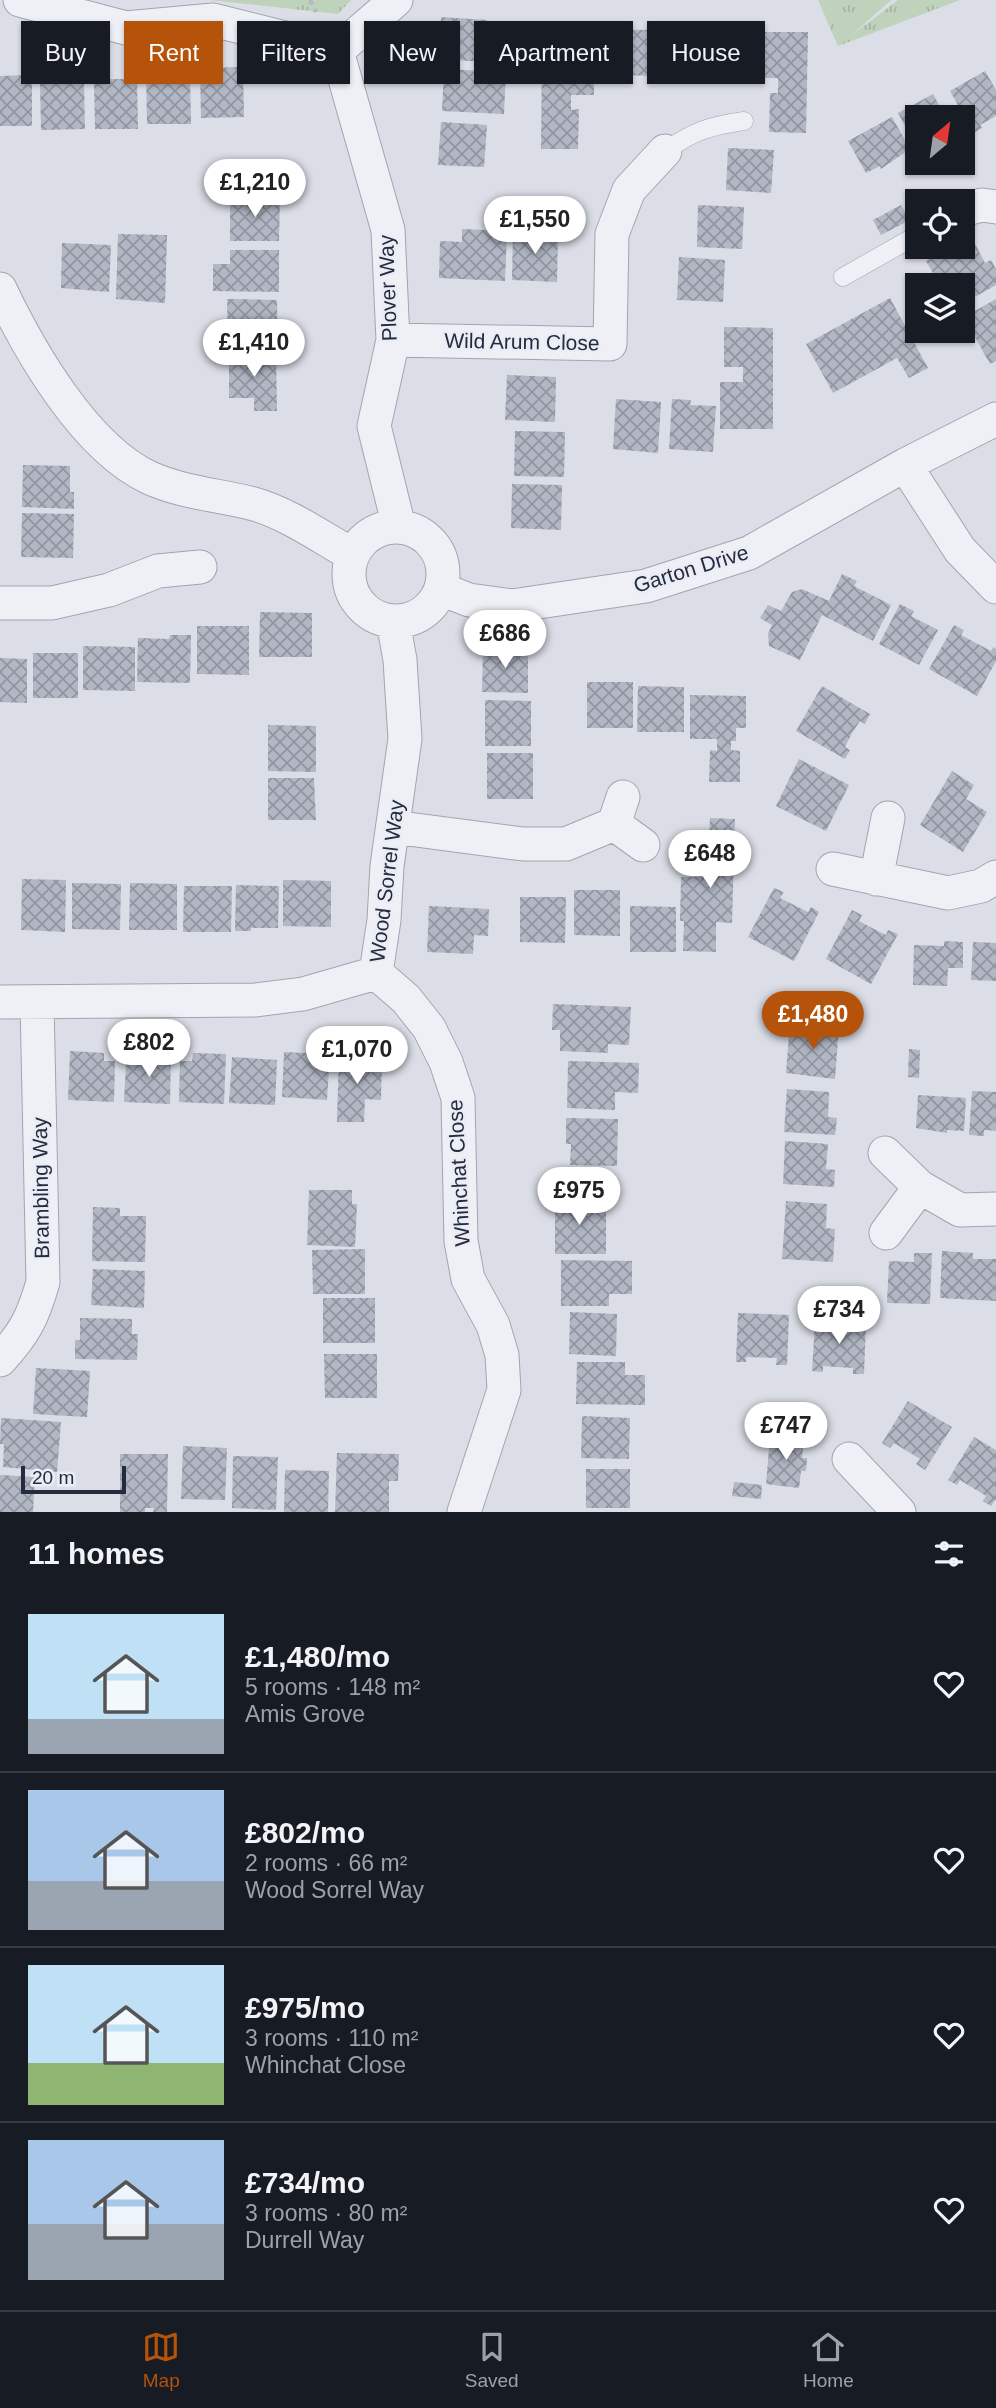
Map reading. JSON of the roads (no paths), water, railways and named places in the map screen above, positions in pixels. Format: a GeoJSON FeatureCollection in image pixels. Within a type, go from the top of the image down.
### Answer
{"type":"FeatureCollection","features":[{"type":"Feature","properties":{"kind":"street"},"geometry":{"type":"LineString","coordinates":[[20,0],[126,28],[213,20],[237,26]]}},
{"type":"Feature","properties":{"kind":"street"},"geometry":{"type":"LineString","coordinates":[[350,40],[396,0]]}},
{"type":"Feature","properties":{"kind":"street","name":"Plover Way"},"geometry":{"type":"LineString","coordinates":[[346,84],[388,230],[393,340],[374,426],[399,527]]}},
{"type":"Feature","properties":{"kind":"street","name":"Wild Arum Close"},"geometry":{"type":"LineString","coordinates":[[393,340],[610,344],[612,234],[629,190],[665,152]]}},
{"type":"Feature","properties":{"kind":"street"},"geometry":{"type":"LineString","coordinates":[[975,207],[996,207]]}},
{"type":"Feature","properties":{"kind":"street"},"geometry":{"type":"LineString","coordinates":[[0,289],[18,327],[47,374],[89,428],[118,458],[150,477],[190,492],[255,505],[289,519],[353,555]]}},
{"type":"Feature","properties":{"kind":"street","name":"Garton Drive"},"geometry":{"type":"LineString","coordinates":[[441,589],[469,600],[512,606],[646,586],[749,553],[905,465],[996,419]]}},
{"type":"Feature","properties":{"kind":"street"},"geometry":{"type":"LineString","coordinates":[[905,465],[960,550],[996,586]]}},
{"type":"Feature","properties":{"kind":"street"},"geometry":{"type":"LineString","coordinates":[[385,528],[413,530],[435,548],[442,560],[441,589],[434,602],[422,613],[408,620],[378,618],[356,599],[349,570],[353,555],[372,534],[385,528]]}},
{"type":"Feature","properties":{"kind":"street"},"geometry":{"type":"LineString","coordinates":[[0,603],[52,603],[109,590],[158,571],[200,567]]}},
{"type":"Feature","properties":{"kind":"street","name":"Wood Sorrel Way"},"geometry":{"type":"LineString","coordinates":[[0,1002],[256,1000],[303,994],[376,973],[384,920],[387,866],[405,739],[400,660],[393,621]]}},
{"type":"Feature","properties":{"kind":"street"},"geometry":{"type":"LineString","coordinates":[[393,827],[523,844],[566,844],[618,811],[643,845]]}},
{"type":"Feature","properties":{"kind":"street"},"geometry":{"type":"LineString","coordinates":[[876,879],[888,818]]}},
{"type":"Feature","properties":{"kind":"street"},"geometry":{"type":"LineString","coordinates":[[832,869],[948,893],[981,886],[996,877]]}},
{"type":"Feature","properties":{"kind":"street","name":"Whinchat Close"},"geometry":{"type":"LineString","coordinates":[[376,973],[406,999],[429,1028],[446,1062],[458,1098],[461,1241],[468,1279],[493,1325],[502,1355],[504,1390],[464,1512]]}},
{"type":"Feature","properties":{"kind":"street","name":"Brambling Way"},"geometry":{"type":"LineString","coordinates":[[0,1360],[16,1343],[34,1314],[43,1282],[37,1003]]}},
{"type":"Feature","properties":{"kind":"street"},"geometry":{"type":"LineString","coordinates":[[885,1153],[920,1187],[960,1210],[996,1209]]}},
{"type":"Feature","properties":{"kind":"street"},"geometry":{"type":"LineString","coordinates":[[886,1233],[920,1187]]}},
{"type":"Feature","properties":{"kind":"street"},"geometry":{"type":"LineString","coordinates":[[849,1459],[899,1512]]}},
{"type":"Feature","properties":{"kind":"lane"},"geometry":{"type":"LineString","coordinates":[[665,152],[690,134],[718,125],[744,121]]}},
{"type":"Feature","properties":{"kind":"lane"},"geometry":{"type":"LineString","coordinates":[[843,277],[905,242]]}}]}
